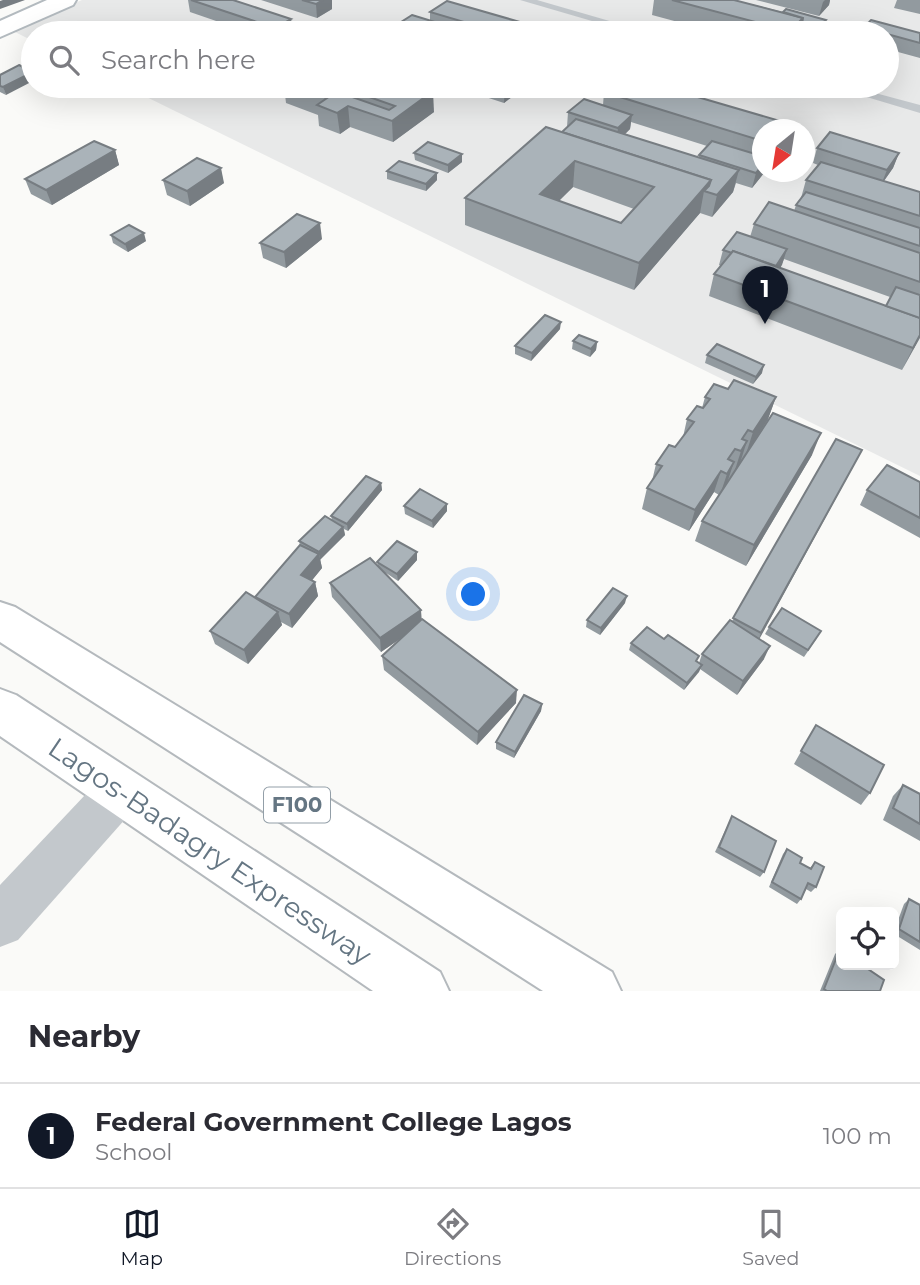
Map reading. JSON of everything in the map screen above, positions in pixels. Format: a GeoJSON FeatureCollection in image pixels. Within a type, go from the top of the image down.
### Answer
{"type":"FeatureCollection","features":[{"type":"Feature","properties":{"kind":"main road"},"geometry":{"type":"LineString","coordinates":[[0,18],[38,0]]}},
{"type":"Feature","properties":{"kind":"main road"},"geometry":{"type":"LineString","coordinates":[[0,30],[65,0]]}},
{"type":"Feature","properties":{"kind":"main road","name":"F100"},"geometry":{"type":"LineString","coordinates":[[0,620],[593,991]]}},
{"type":"Feature","properties":{"kind":"main road","name":"Lagos-Badagry Expressway"},"geometry":{"type":"LineString","coordinates":[[0,710],[119,792],[421,991]]}},
{"type":"Feature","properties":{"kind":"street"},"geometry":{"type":"LineString","coordinates":[[0,922],[119,792]]}},
{"type":"Feature","properties":{"kind":"lane"},"geometry":{"type":"LineString","coordinates":[[525,0],[601,21]]}},
{"type":"Feature","properties":{"kind":"lane"},"geometry":{"type":"LineString","coordinates":[[880,98],[920,109]]}},
{"type":"Feature","properties":{"kind":"shaded area"},"geometry":{"type":"Polygon","coordinates":[[[82,0],[920,0],[920,476],[148,98],[899,98],[899,21],[32,21],[82,0]]]}},
{"type":"Feature","properties":{"kind":"shaded area"},"geometry":{"type":"Polygon","coordinates":[[[21,26],[21,35],[11,30],[21,26]]]}},
{"type":"Feature","properties":{"kind":"building"},"geometry":{"type":"Polygon","coordinates":[[[191,0],[233,0],[291,19],[254,21],[191,0]]]}},
{"type":"Feature","properties":{"kind":"building"},"geometry":{"type":"Polygon","coordinates":[[[302,0],[323,0],[316,4],[302,0]]]}},
{"type":"Feature","properties":{"kind":"building"},"geometry":{"type":"Polygon","coordinates":[[[672,0],[734,0],[803,18],[800,21],[752,21],[672,0]]]}},
{"type":"Feature","properties":{"kind":"building"},"geometry":{"type":"Polygon","coordinates":[[[447,1],[516,21],[460,21],[430,12],[447,1]]]}},
{"type":"Feature","properties":{"kind":"building"},"geometry":{"type":"Polygon","coordinates":[[[786,9],[826,20],[802,21],[803,18],[783,12],[786,9]]]}},
{"type":"Feature","properties":{"kind":"building"},"geometry":{"type":"Polygon","coordinates":[[[412,15],[432,21],[403,21],[412,15]]]}},
{"type":"Feature","properties":{"kind":"building"},"geometry":{"type":"Polygon","coordinates":[[[899,27],[920,33],[920,43],[899,37],[899,27]]]}},
{"type":"Feature","properties":{"kind":"building"},"geometry":{"type":"Polygon","coordinates":[[[21,66],[21,78],[3,87],[0,86],[0,75],[21,66]]]}},
{"type":"Feature","properties":{"kind":"building"},"geometry":{"type":"Polygon","coordinates":[[[327,98],[355,98],[389,110],[395,106],[372,98],[423,98],[392,121],[348,106],[337,113],[317,105],[327,98]]]}},
{"type":"Feature","properties":{"kind":"building"},"geometry":{"type":"Polygon","coordinates":[[[623,98],[701,98],[773,119],[752,119],[752,138],[623,98]]]}},
{"type":"Feature","properties":{"kind":"building"},"geometry":{"type":"Polygon","coordinates":[[[584,99],[632,115],[618,128],[568,112],[584,99]]]}},
{"type":"Feature","properties":{"kind":"building"},"geometry":{"type":"Polygon","coordinates":[[[576,119],[739,170],[717,195],[704,191],[711,180],[562,132],[576,119]]]}},
{"type":"Feature","properties":{"kind":"building"},"geometry":{"type":"Polygon","coordinates":[[[546,127],[711,180],[639,263],[465,198],[546,127]],[[575,161],[540,194],[621,223],[654,187],[575,161]]]}},
{"type":"Feature","properties":{"kind":"building"},"geometry":{"type":"Polygon","coordinates":[[[830,132],[899,153],[887,170],[817,148],[830,132]]]}},
{"type":"Feature","properties":{"kind":"building"},"geometry":{"type":"Polygon","coordinates":[[[94,141],[115,150],[46,190],[25,179],[94,141]]]}},
{"type":"Feature","properties":{"kind":"building"},"geometry":{"type":"Polygon","coordinates":[[[712,141],[752,153],[752,172],[699,155],[712,141]]]}},
{"type":"Feature","properties":{"kind":"building"},"geometry":{"type":"Polygon","coordinates":[[[428,142],[462,154],[448,165],[414,153],[428,142]]]}},
{"type":"Feature","properties":{"kind":"building"},"geometry":{"type":"Polygon","coordinates":[[[197,158],[221,168],[187,191],[163,180],[197,158]]]}},
{"type":"Feature","properties":{"kind":"building"},"geometry":{"type":"Polygon","coordinates":[[[399,161],[437,173],[426,184],[387,171],[399,161]]]}},
{"type":"Feature","properties":{"kind":"building"},"geometry":{"type":"Polygon","coordinates":[[[821,162],[920,192],[920,216],[812,182],[815,182],[815,169],[821,162]]]}},
{"type":"Feature","properties":{"kind":"building"},"geometry":{"type":"Polygon","coordinates":[[[806,192],[920,228],[920,246],[796,205],[806,192]]]}},
{"type":"Feature","properties":{"kind":"building"},"geometry":{"type":"Polygon","coordinates":[[[769,202],[920,253],[920,282],[754,224],[769,202]]]}},
{"type":"Feature","properties":{"kind":"building"},"geometry":{"type":"Polygon","coordinates":[[[297,214],[320,223],[284,252],[260,243],[297,214]]]}},
{"type":"Feature","properties":{"kind":"building"},"geometry":{"type":"Polygon","coordinates":[[[129,225],[144,233],[125,244],[111,235],[129,225]]]}},
{"type":"Feature","properties":{"kind":"building"},"geometry":{"type":"Polygon","coordinates":[[[737,232],[787,249],[776,266],[723,250],[737,232]]]}},
{"type":"Feature","properties":{"kind":"building"},"geometry":{"type":"Polygon","coordinates":[[[733,251],[920,318],[920,335],[913,348],[714,274],[733,251]]]}},
{"type":"Feature","properties":{"kind":"building"},"geometry":{"type":"Polygon","coordinates":[[[896,287],[920,295],[920,318],[886,306],[896,287]]]}},
{"type":"Feature","properties":{"kind":"building"},"geometry":{"type":"Polygon","coordinates":[[[545,315],[561,322],[532,353],[515,346],[545,315]]]}},
{"type":"Feature","properties":{"kind":"building"},"geometry":{"type":"Polygon","coordinates":[[[579,335],[597,342],[591,349],[573,341],[579,335]]]}},
{"type":"Feature","properties":{"kind":"building"},"geometry":{"type":"Polygon","coordinates":[[[717,344],[764,365],[756,377],[707,355],[717,344]]]}},
{"type":"Feature","properties":{"kind":"building"},"geometry":{"type":"Polygon","coordinates":[[[734,380],[776,397],[753,432],[748,430],[742,439],[747,441],[741,451],[735,449],[728,459],[734,462],[727,474],[721,471],[695,510],[647,488],[662,466],[656,464],[669,445],[675,447],[694,422],[687,419],[697,406],[703,408],[710,399],[705,397],[714,384],[728,389],[734,380]]]}},
{"type":"Feature","properties":{"kind":"building"},"geometry":{"type":"Polygon","coordinates":[[[773,413],[821,433],[754,545],[702,521],[773,413]]]}},
{"type":"Feature","properties":{"kind":"building"},"geometry":{"type":"Polygon","coordinates":[[[836,439],[862,450],[761,633],[733,618],[836,439]]]}},
{"type":"Feature","properties":{"kind":"building"},"geometry":{"type":"Polygon","coordinates":[[[887,465],[920,482],[920,518],[867,490],[887,465]]]}},
{"type":"Feature","properties":{"kind":"building"},"geometry":{"type":"Polygon","coordinates":[[[366,476],[381,483],[347,524],[331,516],[366,476]]]}},
{"type":"Feature","properties":{"kind":"building"},"geometry":{"type":"Polygon","coordinates":[[[420,489],[447,504],[432,521],[404,506],[420,489]]]}},
{"type":"Feature","properties":{"kind":"building"},"geometry":{"type":"Polygon","coordinates":[[[325,516],[343,527],[319,552],[299,541],[325,516]]]}},
{"type":"Feature","properties":{"kind":"building"},"geometry":{"type":"Polygon","coordinates":[[[397,541],[417,552],[397,574],[377,562],[397,541]]]}},
{"type":"Feature","properties":{"kind":"building"},"geometry":{"type":"Polygon","coordinates":[[[300,545],[319,554],[301,575],[315,582],[289,614],[255,597],[300,545]]]}},
{"type":"Feature","properties":{"kind":"building"},"geometry":{"type":"Polygon","coordinates":[[[370,558],[421,610],[380,638],[330,583],[370,558]]]}},
{"type":"Feature","properties":{"kind":"building"},"geometry":{"type":"Polygon","coordinates":[[[613,588],[627,596],[601,628],[587,620],[613,588]]]}},
{"type":"Feature","properties":{"kind":"building"},"geometry":{"type":"Polygon","coordinates":[[[246,592],[278,612],[244,650],[210,631],[246,592]]]}},
{"type":"Feature","properties":{"kind":"building"},"geometry":{"type":"Polygon","coordinates":[[[782,608],[821,631],[808,650],[769,627],[782,608]]]}},
{"type":"Feature","properties":{"kind":"building"},"geometry":{"type":"Polygon","coordinates":[[[422,619],[517,690],[478,732],[382,656],[422,619]]]}},
{"type":"Feature","properties":{"kind":"building"},"geometry":{"type":"Polygon","coordinates":[[[730,620],[770,646],[743,681],[702,654],[730,620]]]}},
{"type":"Feature","properties":{"kind":"building"},"geometry":{"type":"Polygon","coordinates":[[[647,627],[664,639],[668,635],[699,656],[696,661],[702,665],[687,683],[631,643],[647,627]]]}},
{"type":"Feature","properties":{"kind":"building"},"geometry":{"type":"Polygon","coordinates":[[[524,695],[542,704],[515,752],[496,742],[524,695]]]}},
{"type":"Feature","properties":{"kind":"building"},"geometry":{"type":"Polygon","coordinates":[[[816,725],[884,765],[870,793],[801,751],[816,725]]]}},
{"type":"Feature","properties":{"kind":"building"},"geometry":{"type":"Polygon","coordinates":[[[903,785],[920,794],[920,824],[893,808],[903,785]]]}},
{"type":"Feature","properties":{"kind":"building"},"geometry":{"type":"Polygon","coordinates":[[[732,816],[776,841],[764,872],[719,847],[732,816]]]}},
{"type":"Feature","properties":{"kind":"building"},"geometry":{"type":"Polygon","coordinates":[[[787,849],[802,858],[800,863],[811,869],[815,862],[824,867],[816,887],[808,883],[801,899],[772,882],[787,849]]]}},
{"type":"Feature","properties":{"kind":"building"},"geometry":{"type":"Polygon","coordinates":[[[909,899],[920,905],[920,942],[899,929],[909,899]]]}},
{"type":"Feature","properties":{"kind":"building"},"geometry":{"type":"Polygon","coordinates":[[[836,959],[836,970],[869,970],[884,980],[880,991],[824,989],[836,959]]]}},
{"type":"Feature","properties":{"kind":"place","name":"Federal Government College Lagos"},"geometry":{"type":"Point","coordinates":[765,324]}}]}
